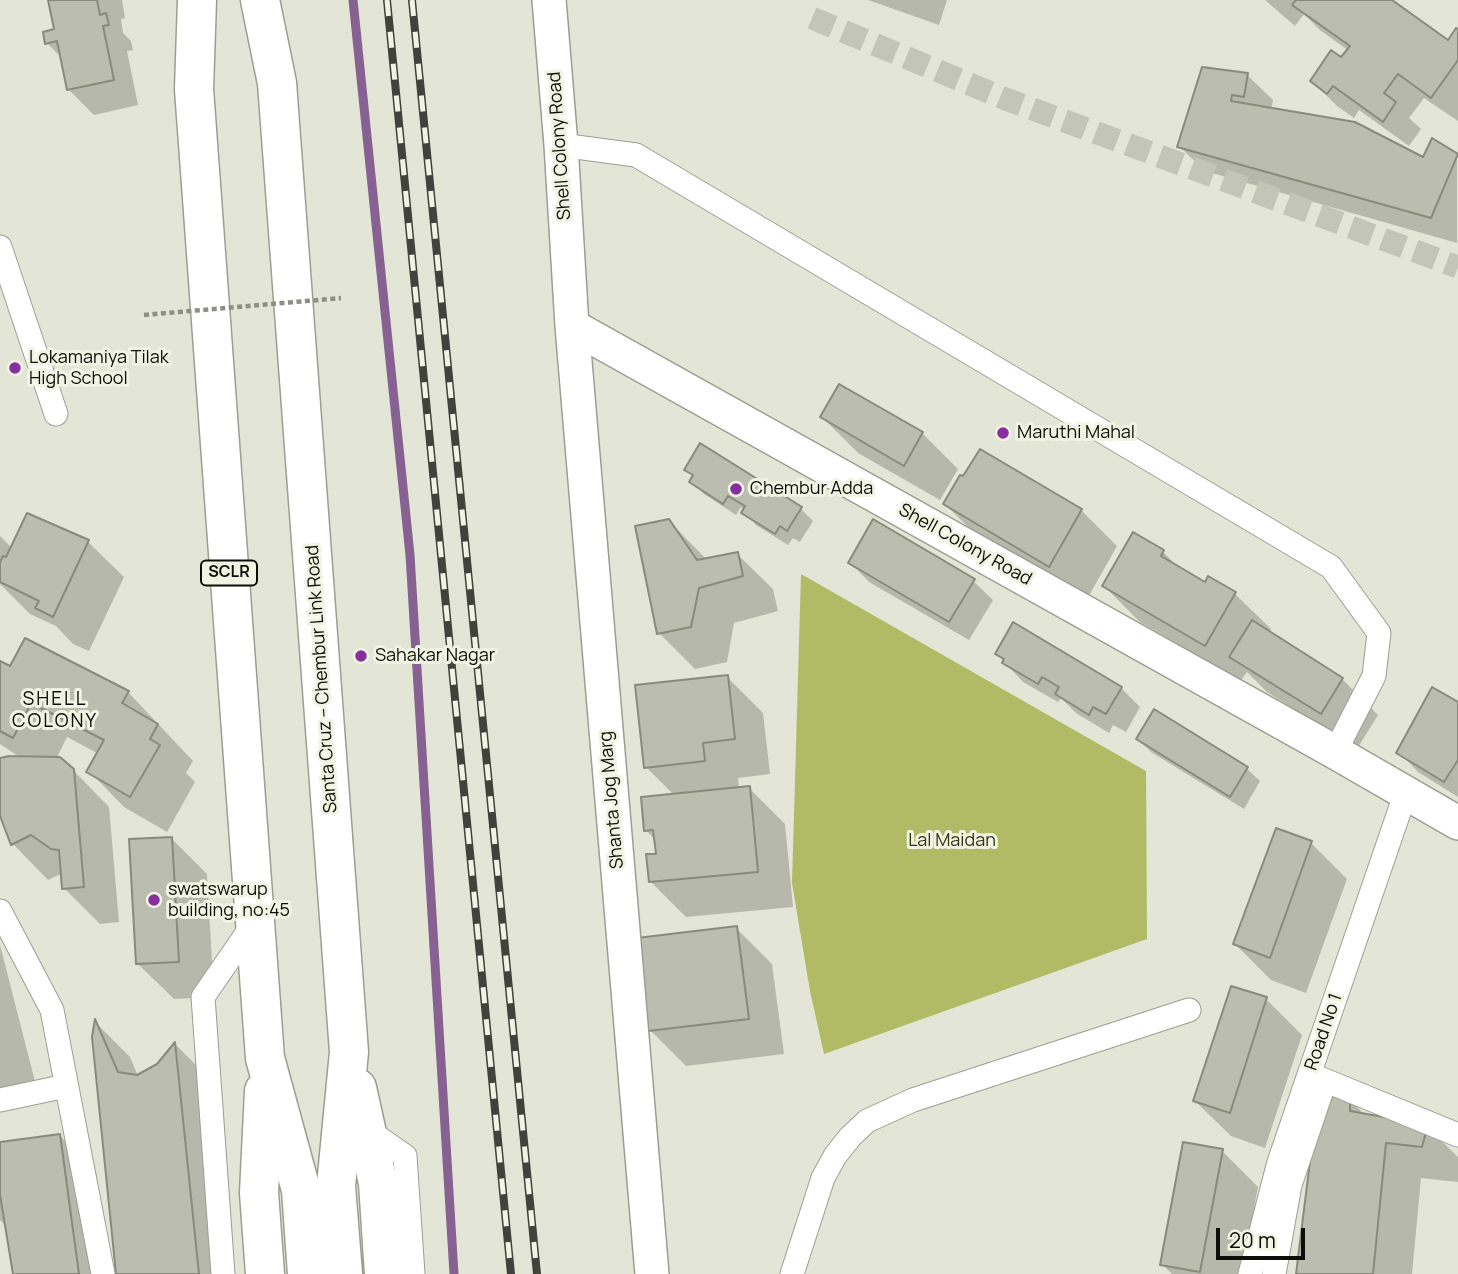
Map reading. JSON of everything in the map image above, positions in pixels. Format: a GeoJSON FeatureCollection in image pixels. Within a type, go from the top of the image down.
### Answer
{"type":"FeatureCollection","features":[{"type":"Feature","properties":{"kind":"highway"},"geometry":{"type":"LineString","coordinates":[[175,0],[194,89]]}},
{"type":"Feature","properties":{"kind":"highway","name":"SCLR"},"geometry":{"type":"LineString","coordinates":[[197,0],[194,89],[265,1058],[301,1189],[307,1274]]}},
{"type":"Feature","properties":{"kind":"highway"},"geometry":{"type":"LineString","coordinates":[[260,0],[277,83]]}},
{"type":"Feature","properties":{"kind":"highway"},"geometry":{"type":"LineString","coordinates":[[277,83],[287,0]]}},
{"type":"Feature","properties":{"kind":"highway","name":"Santa Cruz – Chembur Link Road"},"geometry":{"type":"LineString","coordinates":[[277,83],[349,1052],[336,1186],[343,1274]]}},
{"type":"Feature","properties":{"kind":"highway"},"geometry":{"type":"LineString","coordinates":[[349,1052],[378,1183],[384,1274]]}},
{"type":"Feature","properties":{"kind":"highway"},"geometry":{"type":"LineString","coordinates":[[265,1058],[259,1193],[265,1274]]}},
{"type":"Feature","properties":{"kind":"street","name":"Shell Colony Road"},"geometry":{"type":"LineString","coordinates":[[549,0],[572,326],[1458,823]]}},
{"type":"Feature","properties":{"kind":"street"},"geometry":{"type":"LineString","coordinates":[[561,145],[636,155],[1331,567],[1378,633],[1374,676],[1335,752]]}},
{"type":"Feature","properties":{"kind":"street"},"geometry":{"type":"LineString","coordinates":[[0,247],[56,414]]}},
{"type":"Feature","properties":{"kind":"street","name":"Shanta Jog Marg"},"geometry":{"type":"LineString","coordinates":[[572,326],[652,1274]]}},
{"type":"Feature","properties":{"kind":"street","name":"Road No 1"},"geometry":{"type":"LineString","coordinates":[[1250,1274],[1279,1162],[1317,1078],[1406,792]]}},
{"type":"Feature","properties":{"kind":"street"},"geometry":{"type":"LineString","coordinates":[[0,911],[52,1010],[103,1274]]}},
{"type":"Feature","properties":{"kind":"street"},"geometry":{"type":"LineString","coordinates":[[223,1274],[202,997],[255,922]]}},
{"type":"Feature","properties":{"kind":"street"},"geometry":{"type":"LineString","coordinates":[[792,1274],[823,1178],[835,1156],[867,1121],[913,1100],[1189,1010]]}},
{"type":"Feature","properties":{"kind":"street"},"geometry":{"type":"LineString","coordinates":[[1274,1274],[1290,1185],[1317,1078],[1458,1135]]}},
{"type":"Feature","properties":{"kind":"street"},"geometry":{"type":"LineString","coordinates":[[0,1100],[66,1086]]}},
{"type":"Feature","properties":{"kind":"street"},"geometry":{"type":"LineString","coordinates":[[366,1129],[405,1156],[414,1274]]}},
{"type":"Feature","properties":{"kind":"path"},"geometry":{"type":"LineString","coordinates":[[144,314],[341,299]]}},
{"type":"Feature","properties":{"kind":"green space","name":"Lal Maidan"},"geometry":{"type":"Polygon","coordinates":[[[801,574],[1146,771],[1147,939],[824,1054],[810,991],[792,883],[801,574]]]}},
{"type":"Feature","properties":{"kind":"building"},"geometry":{"type":"Polygon","coordinates":[[[48,0],[97,0],[100,15],[106,13],[109,25],[103,26],[114,80],[67,90],[57,41],[45,44],[43,32],[54,29],[48,0]]]}},
{"type":"Feature","properties":{"kind":"building"},"geometry":{"type":"Polygon","coordinates":[[[1296,0],[1392,0],[1448,40],[1456,28],[1458,29],[1458,60],[1431,98],[1398,74],[1384,93],[1396,102],[1383,122],[1333,86],[1327,94],[1310,81],[1331,50],[1341,57],[1350,46],[1292,5],[1296,0]]]}},
{"type":"Feature","properties":{"kind":"building"},"geometry":{"type":"Polygon","coordinates":[[[1202,67],[1248,73],[1244,97],[1232,95],[1231,101],[1355,122],[1423,157],[1432,138],[1458,154],[1431,218],[1177,147],[1202,67]]]}},
{"type":"Feature","properties":{"kind":"building"},"geometry":{"type":"Polygon","coordinates":[[[839,384],[923,432],[904,466],[820,417],[839,384]]]}},
{"type":"Feature","properties":{"kind":"building","name":"Chembur Adda"},"geometry":{"type":"Polygon","coordinates":[[[700,443],[802,507],[787,531],[780,526],[775,534],[741,513],[745,506],[728,496],[723,504],[689,482],[693,475],[684,470],[700,443]]]}},
{"type":"Feature","properties":{"kind":"building"},"geometry":{"type":"Polygon","coordinates":[[[980,449],[1082,509],[1049,567],[943,504],[980,449]]]}},
{"type":"Feature","properties":{"kind":"building"},"geometry":{"type":"Polygon","coordinates":[[[27,513],[89,540],[53,617],[35,608],[39,601],[0,582],[0,562],[3,556],[6,557],[27,513]]]}},
{"type":"Feature","properties":{"kind":"building"},"geometry":{"type":"Polygon","coordinates":[[[669,519],[697,560],[738,552],[743,576],[699,588],[691,627],[657,634],[635,526],[669,519]]]}},
{"type":"Feature","properties":{"kind":"building"},"geometry":{"type":"Polygon","coordinates":[[[873,519],[975,579],[949,622],[848,563],[873,519]]]}},
{"type":"Feature","properties":{"kind":"building"},"geometry":{"type":"Polygon","coordinates":[[[1133,532],[1164,550],[1161,556],[1205,582],[1208,576],[1236,592],[1205,646],[1102,586],[1133,532]]]}},
{"type":"Feature","properties":{"kind":"building"},"geometry":{"type":"Polygon","coordinates":[[[1252,620],[1343,678],[1321,714],[1229,657],[1252,620]]]}},
{"type":"Feature","properties":{"kind":"building"},"geometry":{"type":"Polygon","coordinates":[[[1013,622],[1122,687],[1106,714],[1093,707],[1089,715],[1055,694],[1059,687],[1042,677],[1038,684],[1002,663],[1004,659],[995,654],[1013,622]]]}},
{"type":"Feature","properties":{"kind":"building"},"geometry":{"type":"Polygon","coordinates":[[[25,638],[129,691],[122,703],[158,724],[150,739],[160,745],[130,797],[86,772],[104,740],[31,703],[13,738],[0,731],[0,661],[10,666],[25,638]]]}},
{"type":"Feature","properties":{"kind":"building"},"geometry":{"type":"Polygon","coordinates":[[[728,675],[735,739],[703,743],[705,761],[644,768],[635,685],[728,675]]]}},
{"type":"Feature","properties":{"kind":"building"},"geometry":{"type":"Polygon","coordinates":[[[1432,687],[1458,702],[1458,760],[1444,782],[1396,753],[1432,687]]]}},
{"type":"Feature","properties":{"kind":"building"},"geometry":{"type":"Polygon","coordinates":[[[1154,709],[1248,767],[1230,797],[1136,739],[1154,709]]]}},
{"type":"Feature","properties":{"kind":"building"},"geometry":{"type":"Polygon","coordinates":[[[60,757],[74,769],[84,887],[62,889],[59,850],[51,849],[31,835],[11,845],[0,816],[0,758],[60,757]]]}},
{"type":"Feature","properties":{"kind":"building"},"geometry":{"type":"Polygon","coordinates":[[[750,786],[758,872],[649,882],[646,854],[656,854],[653,830],[644,831],[641,797],[750,786]]]}},
{"type":"Feature","properties":{"kind":"building"},"geometry":{"type":"Polygon","coordinates":[[[1276,828],[1312,841],[1270,958],[1233,944],[1276,828]]]}},
{"type":"Feature","properties":{"kind":"building","name":"swatswarup building, no:45"},"geometry":{"type":"Polygon","coordinates":[[[172,837],[179,962],[136,964],[129,839],[172,837]]]}},
{"type":"Feature","properties":{"kind":"building"},"geometry":{"type":"Polygon","coordinates":[[[737,926],[749,1019],[648,1031],[637,938],[737,926]]]}},
{"type":"Feature","properties":{"kind":"building"},"geometry":{"type":"Polygon","coordinates":[[[1231,986],[1267,997],[1230,1113],[1193,1101],[1231,986]]]}},
{"type":"Feature","properties":{"kind":"building"},"geometry":{"type":"Polygon","coordinates":[[[95,1019],[118,1072],[137,1075],[157,1064],[175,1042],[199,1274],[116,1274],[92,1037],[95,1019]]]}},
{"type":"Feature","properties":{"kind":"building"},"geometry":{"type":"Polygon","coordinates":[[[1325,1093],[1350,1097],[1350,1111],[1428,1125],[1422,1147],[1386,1143],[1373,1274],[1296,1274],[1312,1145],[1325,1093]]]}},
{"type":"Feature","properties":{"kind":"building"},"geometry":{"type":"Polygon","coordinates":[[[60,1134],[79,1274],[13,1274],[0,1195],[0,1142],[60,1134]]]}},
{"type":"Feature","properties":{"kind":"building"},"geometry":{"type":"Polygon","coordinates":[[[1183,1142],[1223,1149],[1200,1272],[1160,1265],[1183,1142]]]}},
{"type":"Feature","properties":{"kind":"waterway"},"geometry":{"type":"LineString","coordinates":[[353,0],[410,555],[454,1274]]}},
{"type":"Feature","properties":{"kind":"tunnel"},"geometry":{"type":"LineString","coordinates":[[812,18],[1003,98],[1458,267]]}},
{"type":"Feature","properties":{"kind":"railway"},"geometry":{"type":"LineString","coordinates":[[387,0],[511,1274]]}},
{"type":"Feature","properties":{"kind":"railway"},"geometry":{"type":"LineString","coordinates":[[412,0],[537,1274]]}},
{"type":"Feature","properties":{"kind":"place","name":"Lokamaniya Tilak High School"},"geometry":{"type":"Point","coordinates":[15,368]}},
{"type":"Feature","properties":{"kind":"place","name":"Maruthi Mahal"},"geometry":{"type":"Point","coordinates":[1003,433]}},
{"type":"Feature","properties":{"kind":"place","name":"Chembur Adda"},"geometry":{"type":"Point","coordinates":[736,489]}},
{"type":"Feature","properties":{"kind":"place","name":"Sahakar Nagar"},"geometry":{"type":"Point","coordinates":[361,656]}},
{"type":"Feature","properties":{"kind":"place","name":"swatswarup building, no:45"},"geometry":{"type":"Point","coordinates":[154,900]}},
{"type":"Feature","properties":{"kind":"district","name":"SHELL COLONY"},"geometry":{"type":"Point","coordinates":[55,711]}}]}
